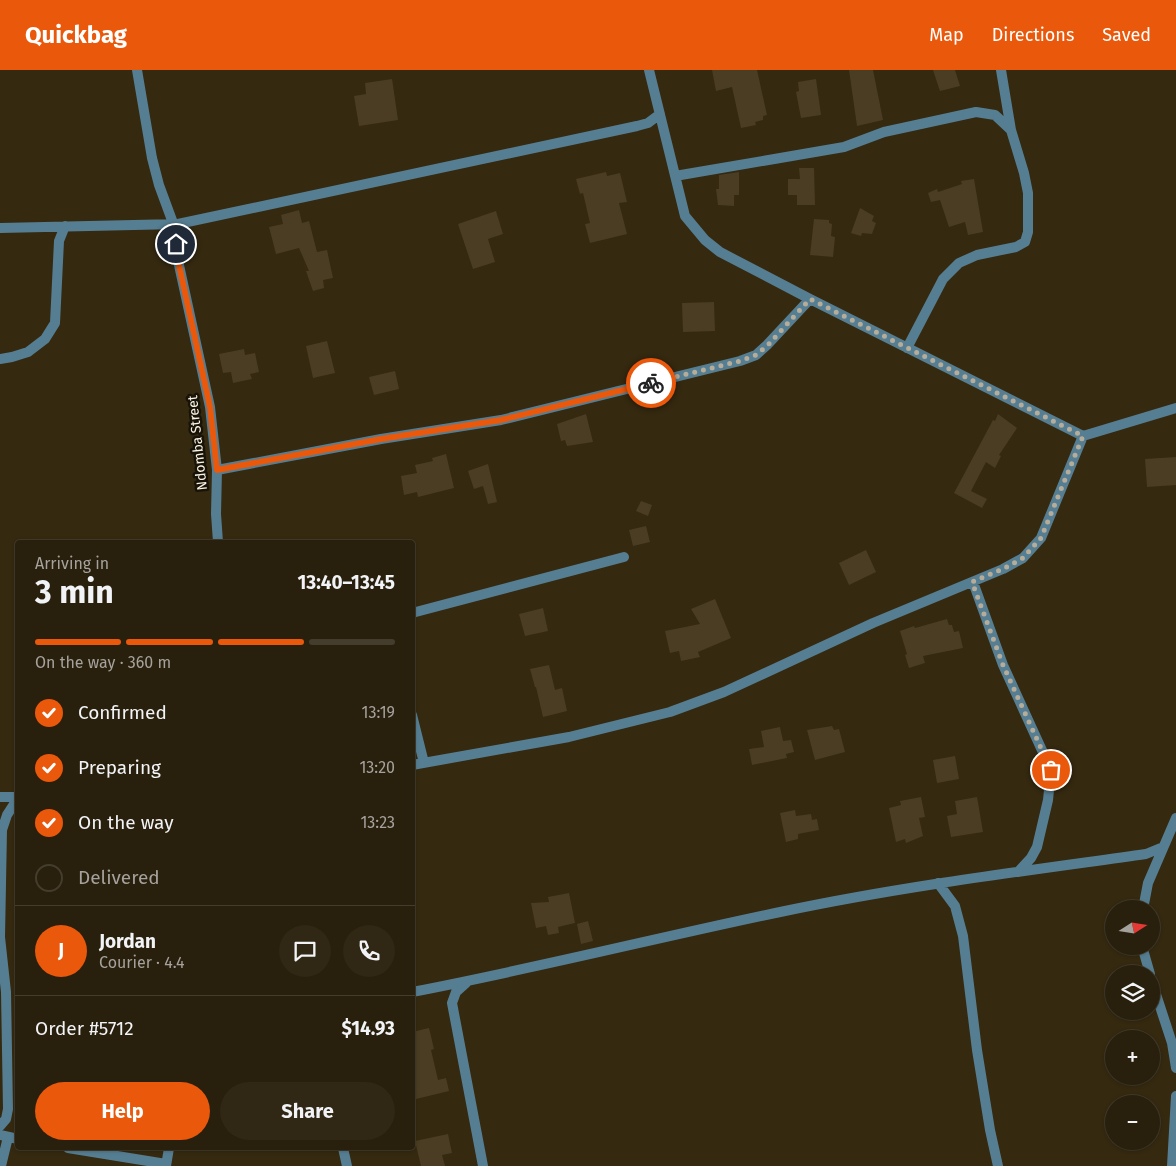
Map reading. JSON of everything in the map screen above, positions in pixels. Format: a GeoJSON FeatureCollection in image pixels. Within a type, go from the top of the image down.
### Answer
{"type":"FeatureCollection","features":[{"type":"Feature","properties":{"kind":"street"},"geometry":{"type":"LineString","coordinates":[[137,70],[152,158],[159,186],[175,224]]}},
{"type":"Feature","properties":{"kind":"street"},"geometry":{"type":"LineString","coordinates":[[649,70],[685,216],[705,240],[720,252],[1083,436],[1176,408]]}},
{"type":"Feature","properties":{"kind":"street"},"geometry":{"type":"LineString","coordinates":[[908,348],[943,279],[959,263],[977,255],[1016,248],[1025,242],[1028,232],[1028,193],[1011,130],[1001,70]]}},
{"type":"Feature","properties":{"kind":"street"},"geometry":{"type":"LineString","coordinates":[[675,176],[844,147],[884,132],[976,112],[995,115],[1011,130]]}},
{"type":"Feature","properties":{"kind":"street"},"geometry":{"type":"LineString","coordinates":[[0,228],[175,224],[637,126],[648,123],[660,114]]}},
{"type":"Feature","properties":{"kind":"street","name":"Ndomba Street"},"geometry":{"type":"LineString","coordinates":[[175,224],[177,256],[210,407],[217,470],[216,514],[218,540]]}},
{"type":"Feature","properties":{"kind":"street"},"geometry":{"type":"LineString","coordinates":[[0,359],[12,358],[28,352],[46,339],[55,323],[59,241],[65,226]]}},
{"type":"Feature","properties":{"kind":"street"},"geometry":{"type":"LineString","coordinates":[[217,470],[381,439],[501,420],[740,361],[756,355],[768,345],[810,299]]}},
{"type":"Feature","properties":{"kind":"street"},"geometry":{"type":"LineString","coordinates":[[415,764],[569,737],[670,712],[724,692],[873,623],[1003,569],[1023,558],[1041,538],[1083,436]]}},
{"type":"Feature","properties":{"kind":"street"},"geometry":{"type":"LineString","coordinates":[[415,612],[624,557]]}},
{"type":"Feature","properties":{"kind":"street"},"geometry":{"type":"LineString","coordinates":[[972,582],[1003,665],[1051,770],[1048,800],[1037,847],[1031,858],[1018,872]]}},
{"type":"Feature","properties":{"kind":"street"},"geometry":{"type":"LineString","coordinates":[[415,727],[424,763]]}},
{"type":"Feature","properties":{"kind":"street"},"geometry":{"type":"LineString","coordinates":[[0,797],[15,798]]}},
{"type":"Feature","properties":{"kind":"street"},"geometry":{"type":"LineString","coordinates":[[0,1126],[6,1119],[8,1109],[6,992],[0,937],[2,830],[7,815],[15,803]]}},
{"type":"Feature","properties":{"kind":"street"},"geometry":{"type":"LineString","coordinates":[[1145,900],[1148,882],[1176,818]]}},
{"type":"Feature","properties":{"kind":"street"},"geometry":{"type":"LineString","coordinates":[[415,992],[785,911],[938,883],[1146,854],[1163,847]]}},
{"type":"Feature","properties":{"kind":"street"},"geometry":{"type":"LineString","coordinates":[[938,883],[956,906],[963,936],[976,1050],[998,1166]]}},
{"type":"Feature","properties":{"kind":"street"},"geometry":{"type":"LineString","coordinates":[[468,981],[456,992],[452,1003],[483,1166]]}},
{"type":"Feature","properties":{"kind":"street"},"geometry":{"type":"LineString","coordinates":[[436,988],[452,1003]]}},
{"type":"Feature","properties":{"kind":"street"},"geometry":{"type":"LineString","coordinates":[[1160,1006],[1172,1043],[1176,1068]]}},
{"type":"Feature","properties":{"kind":"street"},"geometry":{"type":"LineString","coordinates":[[1172,1166],[1176,1096]]}},
{"type":"Feature","properties":{"kind":"street"},"geometry":{"type":"LineString","coordinates":[[1,1166],[9,1137]]}},
{"type":"Feature","properties":{"kind":"street"},"geometry":{"type":"LineString","coordinates":[[80,1150],[166,1165],[169,1150]]}},
{"type":"Feature","properties":{"kind":"street"},"geometry":{"type":"LineString","coordinates":[[343,1150],[347,1166]]}},
{"type":"Feature","properties":{"kind":"building"},"geometry":{"type":"Polygon","coordinates":[[[712,70],[757,70],[767,115],[763,116],[763,120],[755,122],[756,125],[741,128],[732,87],[716,91],[712,70]]]}},
{"type":"Feature","properties":{"kind":"building"},"geometry":{"type":"Polygon","coordinates":[[[849,70],[873,70],[883,120],[857,126],[849,70]]]}},
{"type":"Feature","properties":{"kind":"building"},"geometry":{"type":"Polygon","coordinates":[[[933,70],[955,70],[960,86],[940,91],[933,70]]]}},
{"type":"Feature","properties":{"kind":"building"},"geometry":{"type":"Polygon","coordinates":[[[392,79],[398,120],[359,126],[354,96],[366,94],[365,83],[392,79]]]}},
{"type":"Feature","properties":{"kind":"building"},"geometry":{"type":"Polygon","coordinates":[[[816,79],[821,115],[801,118],[796,92],[799,91],[798,82],[816,79]]]}},
{"type":"Feature","properties":{"kind":"building"},"geometry":{"type":"Polygon","coordinates":[[[799,168],[814,168],[815,205],[797,205],[797,195],[788,195],[788,179],[800,179],[799,168]]]}},
{"type":"Feature","properties":{"kind":"building"},"geometry":{"type":"Polygon","coordinates":[[[606,172],[607,176],[620,173],[627,202],[619,203],[627,234],[590,243],[585,224],[590,223],[583,193],[580,194],[576,179],[606,172]]]}},
{"type":"Feature","properties":{"kind":"building"},"geometry":{"type":"Polygon","coordinates":[[[739,172],[739,195],[734,195],[734,206],[718,205],[716,189],[719,189],[719,175],[739,172]]]}},
{"type":"Feature","properties":{"kind":"building"},"geometry":{"type":"Polygon","coordinates":[[[974,179],[983,232],[968,235],[965,222],[949,227],[940,200],[931,202],[928,193],[937,189],[938,192],[962,184],[961,181],[974,179]]]}},
{"type":"Feature","properties":{"kind":"building"},"geometry":{"type":"Polygon","coordinates":[[[860,208],[874,216],[872,221],[876,223],[872,234],[862,233],[861,236],[851,233],[860,208]]]}},
{"type":"Feature","properties":{"kind":"building"},"geometry":{"type":"Polygon","coordinates":[[[299,210],[302,223],[309,221],[317,252],[327,250],[333,278],[323,280],[324,288],[313,291],[306,271],[309,271],[299,248],[276,254],[269,227],[283,224],[281,215],[299,210]]]}},
{"type":"Feature","properties":{"kind":"building"},"geometry":{"type":"Polygon","coordinates":[[[496,211],[503,234],[488,239],[495,262],[473,269],[458,224],[496,211]]]}},
{"type":"Feature","properties":{"kind":"building"},"geometry":{"type":"Polygon","coordinates":[[[814,219],[829,220],[829,223],[832,224],[831,236],[835,237],[833,257],[810,255],[814,219]]]}},
{"type":"Feature","properties":{"kind":"building"},"geometry":{"type":"Polygon","coordinates":[[[714,302],[715,331],[683,332],[682,303],[714,302]]]}},
{"type":"Feature","properties":{"kind":"building"},"geometry":{"type":"Polygon","coordinates":[[[327,341],[335,373],[313,378],[306,346],[327,341]]]}},
{"type":"Feature","properties":{"kind":"building"},"geometry":{"type":"Polygon","coordinates":[[[244,349],[245,355],[255,353],[259,372],[250,374],[252,379],[233,383],[231,372],[223,373],[219,354],[244,349]]]}},
{"type":"Feature","properties":{"kind":"building"},"geometry":{"type":"Polygon","coordinates":[[[395,371],[399,389],[374,395],[369,377],[395,371]]]}},
{"type":"Feature","properties":{"kind":"building"},"geometry":{"type":"Polygon","coordinates":[[[586,414],[593,442],[567,446],[565,440],[561,441],[557,424],[586,414]]]}},
{"type":"Feature","properties":{"kind":"building"},"geometry":{"type":"Polygon","coordinates":[[[998,414],[1017,428],[999,455],[1001,456],[995,468],[986,462],[971,491],[987,499],[982,508],[954,493],[998,414]]]}},
{"type":"Feature","properties":{"kind":"building"},"geometry":{"type":"Polygon","coordinates":[[[446,454],[454,488],[418,497],[417,492],[404,495],[401,476],[417,473],[415,465],[433,461],[432,458],[446,454]]]}},
{"type":"Feature","properties":{"kind":"building"},"geometry":{"type":"Polygon","coordinates":[[[1176,457],[1176,485],[1147,487],[1145,459],[1176,457]]]}},
{"type":"Feature","properties":{"kind":"building"},"geometry":{"type":"Polygon","coordinates":[[[488,464],[497,502],[488,504],[483,486],[474,489],[468,471],[488,464]]]}},
{"type":"Feature","properties":{"kind":"building"},"geometry":{"type":"Polygon","coordinates":[[[641,501],[652,505],[648,516],[636,511],[641,501]]]}},
{"type":"Feature","properties":{"kind":"building"},"geometry":{"type":"Polygon","coordinates":[[[646,526],[650,542],[633,546],[629,530],[646,526]]]}},
{"type":"Feature","properties":{"kind":"building"},"geometry":{"type":"Polygon","coordinates":[[[866,550],[876,572],[849,585],[839,563],[866,550]]]}},
{"type":"Feature","properties":{"kind":"building"},"geometry":{"type":"Polygon","coordinates":[[[715,599],[731,638],[698,652],[700,657],[681,661],[679,651],[670,653],[665,631],[700,624],[691,609],[715,599]]]}},
{"type":"Feature","properties":{"kind":"building"},"geometry":{"type":"Polygon","coordinates":[[[543,608],[548,631],[525,636],[519,614],[543,608]]]}},
{"type":"Feature","properties":{"kind":"building"},"geometry":{"type":"Polygon","coordinates":[[[947,619],[949,625],[952,625],[954,632],[959,631],[963,648],[923,656],[925,663],[909,668],[900,631],[947,619]]]}},
{"type":"Feature","properties":{"kind":"building"},"geometry":{"type":"Polygon","coordinates":[[[549,665],[555,690],[562,688],[567,711],[543,717],[530,669],[549,665]]]}},
{"type":"Feature","properties":{"kind":"building"},"geometry":{"type":"Polygon","coordinates":[[[832,726],[834,730],[839,729],[845,752],[815,760],[807,730],[832,726]]]}},
{"type":"Feature","properties":{"kind":"building"},"geometry":{"type":"Polygon","coordinates":[[[780,727],[783,741],[791,740],[794,752],[786,754],[787,758],[752,765],[749,749],[764,747],[761,731],[780,727]]]}},
{"type":"Feature","properties":{"kind":"building"},"geometry":{"type":"Polygon","coordinates":[[[955,756],[959,779],[937,783],[933,760],[955,756]]]}},
{"type":"Feature","properties":{"kind":"building"},"geometry":{"type":"Polygon","coordinates":[[[921,797],[925,817],[919,818],[923,836],[906,843],[905,839],[896,842],[889,808],[901,805],[900,801],[921,797]]]}},
{"type":"Feature","properties":{"kind":"building"},"geometry":{"type":"Polygon","coordinates":[[[977,797],[983,832],[951,837],[947,816],[957,814],[955,801],[977,797]]]}},
{"type":"Feature","properties":{"kind":"building"},"geometry":{"type":"Polygon","coordinates":[[[795,810],[796,816],[811,814],[812,820],[817,819],[819,830],[798,834],[798,839],[786,842],[780,813],[795,810]]]}},
{"type":"Feature","properties":{"kind":"building"},"geometry":{"type":"Polygon","coordinates":[[[569,893],[575,923],[558,927],[559,933],[548,935],[546,926],[536,928],[531,903],[549,902],[548,897],[569,893]]]}},
{"type":"Feature","properties":{"kind":"building"},"geometry":{"type":"Polygon","coordinates":[[[588,921],[593,941],[581,944],[577,924],[588,921]]]}},
{"type":"Feature","properties":{"kind":"building"},"geometry":{"type":"Polygon","coordinates":[[[429,1028],[434,1049],[431,1050],[438,1080],[446,1078],[449,1091],[415,1099],[415,1031],[429,1028]]]}},
{"type":"Feature","properties":{"kind":"building"},"geometry":{"type":"Polygon","coordinates":[[[448,1134],[452,1153],[442,1155],[445,1166],[421,1166],[415,1141],[448,1134]]]}},
{"type":"Feature","properties":{"kind":"way so far"},"geometry":{"type":"LineString","coordinates":[[651,383],[740,361],[756,355],[768,345],[810,299],[1083,436],[1041,538],[1023,558],[972,582],[1003,665],[1051,770]]}},
{"type":"Feature","properties":{"kind":"route"},"geometry":{"type":"LineString","coordinates":[[176,244],[210,407],[217,470],[381,439],[501,420],[651,383]]}}]}
